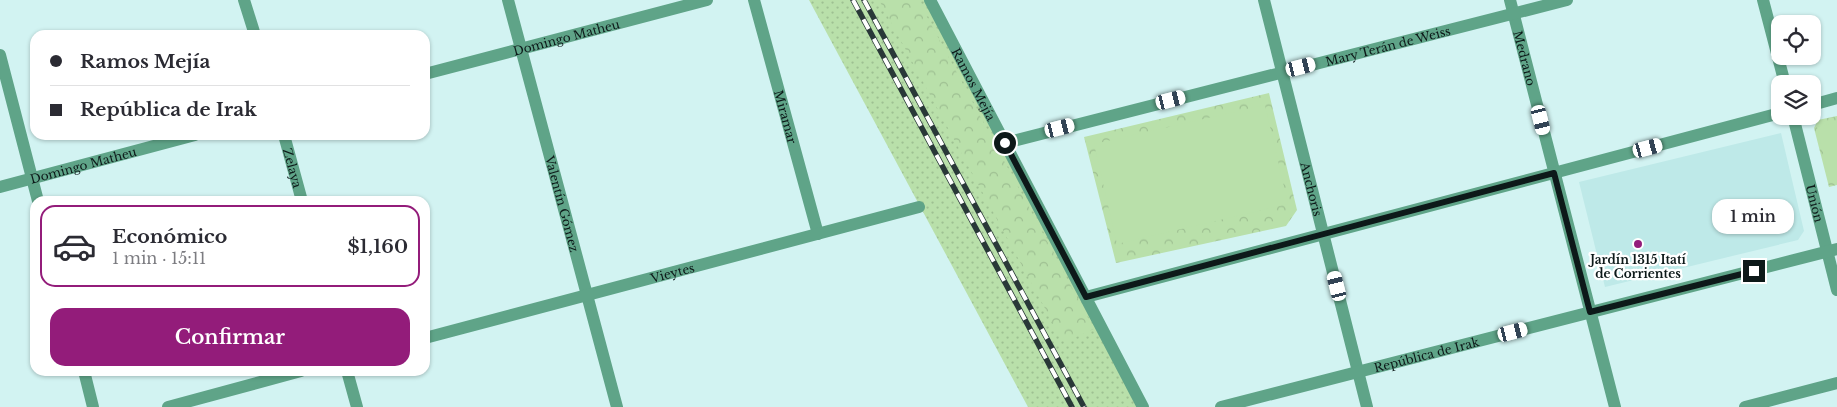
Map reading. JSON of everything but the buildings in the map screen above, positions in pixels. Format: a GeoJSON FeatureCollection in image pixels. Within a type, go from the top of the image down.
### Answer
{"type":"FeatureCollection","features":[{"type":"Feature","properties":{"kind":"street"},"geometry":{"type":"LineString","coordinates":[[244,0],[253,30]]}},
{"type":"Feature","properties":{"kind":"street","name":"Valentín Gómez"},"geometry":{"type":"LineString","coordinates":[[508,0],[617,407]]}},
{"type":"Feature","properties":{"kind":"street","name":"Domingo Matheu"},"geometry":{"type":"LineString","coordinates":[[430,73],[707,0]]}},
{"type":"Feature","properties":{"kind":"street","name":"Miramar"},"geometry":{"type":"LineString","coordinates":[[754,0],[818,234]]}},
{"type":"Feature","properties":{"kind":"street","name":"Ramos Mejía"},"geometry":{"type":"LineString","coordinates":[[932,0],[1144,407]]}},
{"type":"Feature","properties":{"kind":"street","name":"Anchoris"},"geometry":{"type":"LineString","coordinates":[[1264,0],[1368,407]]}},
{"type":"Feature","properties":{"kind":"street","name":"Medrano"},"geometry":{"type":"LineString","coordinates":[[1510,0],[1615,407]]}},
{"type":"Feature","properties":{"kind":"street","name":"Mary Terán de Weiss"},"geometry":{"type":"LineString","coordinates":[[1005,143],[1566,0]]}},
{"type":"Feature","properties":{"kind":"street"},"geometry":{"type":"LineString","coordinates":[[1764,0],[1783,75]]}},
{"type":"Feature","properties":{"kind":"street"},"geometry":{"type":"LineString","coordinates":[[0,54],[36,196]]}},
{"type":"Feature","properties":{"kind":"street"},"geometry":{"type":"LineString","coordinates":[[1821,102],[1837,98]]}},
{"type":"Feature","properties":{"kind":"street"},"geometry":{"type":"LineString","coordinates":[[1086,297],[1771,115]]}},
{"type":"Feature","properties":{"kind":"street","name":"Unión"},"geometry":{"type":"LineString","coordinates":[[1796,125],[1832,251],[1837,290]]}},
{"type":"Feature","properties":{"kind":"street","name":"Domingo Matheu"},"geometry":{"type":"LineString","coordinates":[[0,186],[176,140]]}},
{"type":"Feature","properties":{"kind":"street","name":"Zelaya"},"geometry":{"type":"LineString","coordinates":[[285,140],[301,196]]}},
{"type":"Feature","properties":{"kind":"street","name":"Vieytes"},"geometry":{"type":"LineString","coordinates":[[430,337],[920,207]]}},
{"type":"Feature","properties":{"kind":"street","name":"República de Irak"},"geometry":{"type":"LineString","coordinates":[[1221,407],[1832,251]]}},
{"type":"Feature","properties":{"kind":"street"},"geometry":{"type":"LineString","coordinates":[[85,376],[94,407]]}},
{"type":"Feature","properties":{"kind":"street"},"geometry":{"type":"LineString","coordinates":[[168,407],[283,376]]}},
{"type":"Feature","properties":{"kind":"street"},"geometry":{"type":"LineString","coordinates":[[348,376],[357,407]]}},
{"type":"Feature","properties":{"kind":"street"},"geometry":{"type":"LineString","coordinates":[[1745,407],[1837,383]]}},
{"type":"Feature","properties":{"kind":"shaded area"},"geometry":{"type":"Polygon","coordinates":[[[1781,133],[1804,231],[1798,240],[1605,287],[1579,182],[1781,133]]]}},
{"type":"Feature","properties":{"kind":"green space"},"geometry":{"type":"Polygon","coordinates":[[[809,0],[930,0],[1143,407],[1028,407],[809,0]]]}},
{"type":"Feature","properties":{"kind":"green space"},"geometry":{"type":"Polygon","coordinates":[[[879,0],[918,0],[1094,329],[1069,340],[1062,340],[879,0]]]}},
{"type":"Feature","properties":{"kind":"green space"},"geometry":{"type":"Polygon","coordinates":[[[1269,93],[1297,210],[1286,226],[1116,263],[1084,137],[1269,93]]]}},
{"type":"Feature","properties":{"kind":"green space"},"geometry":{"type":"Polygon","coordinates":[[[1265,105],[1288,204],[1117,244],[1094,144],[1265,105]]]}},
{"type":"Feature","properties":{"kind":"green space"},"geometry":{"type":"Polygon","coordinates":[[[1837,116],[1837,185],[1829,187],[1814,128],[1816,125],[1821,125],[1821,119],[1837,116]]]}},
{"type":"Feature","properties":{"kind":"green space"},"geometry":{"type":"Polygon","coordinates":[[[1837,122],[1837,167],[1827,169],[1817,127],[1837,122]]]}},
{"type":"Feature","properties":{"kind":"railway"},"geometry":{"type":"LineString","coordinates":[[853,0],[1072,407]]}},
{"type":"Feature","properties":{"kind":"railway"},"geometry":{"type":"LineString","coordinates":[[864,0],[1084,407]]}},
{"type":"Feature","properties":{"kind":"place","name":"Jardín 1315 Itatí de Corrientes"},"geometry":{"type":"Point","coordinates":[1638,244]}},
{"type":"Feature","properties":{"kind":"route"},"geometry":{"type":"LineString","coordinates":[[1005,143],[1086,297],[1554,173],[1590,312],[1754,271]]}}]}
